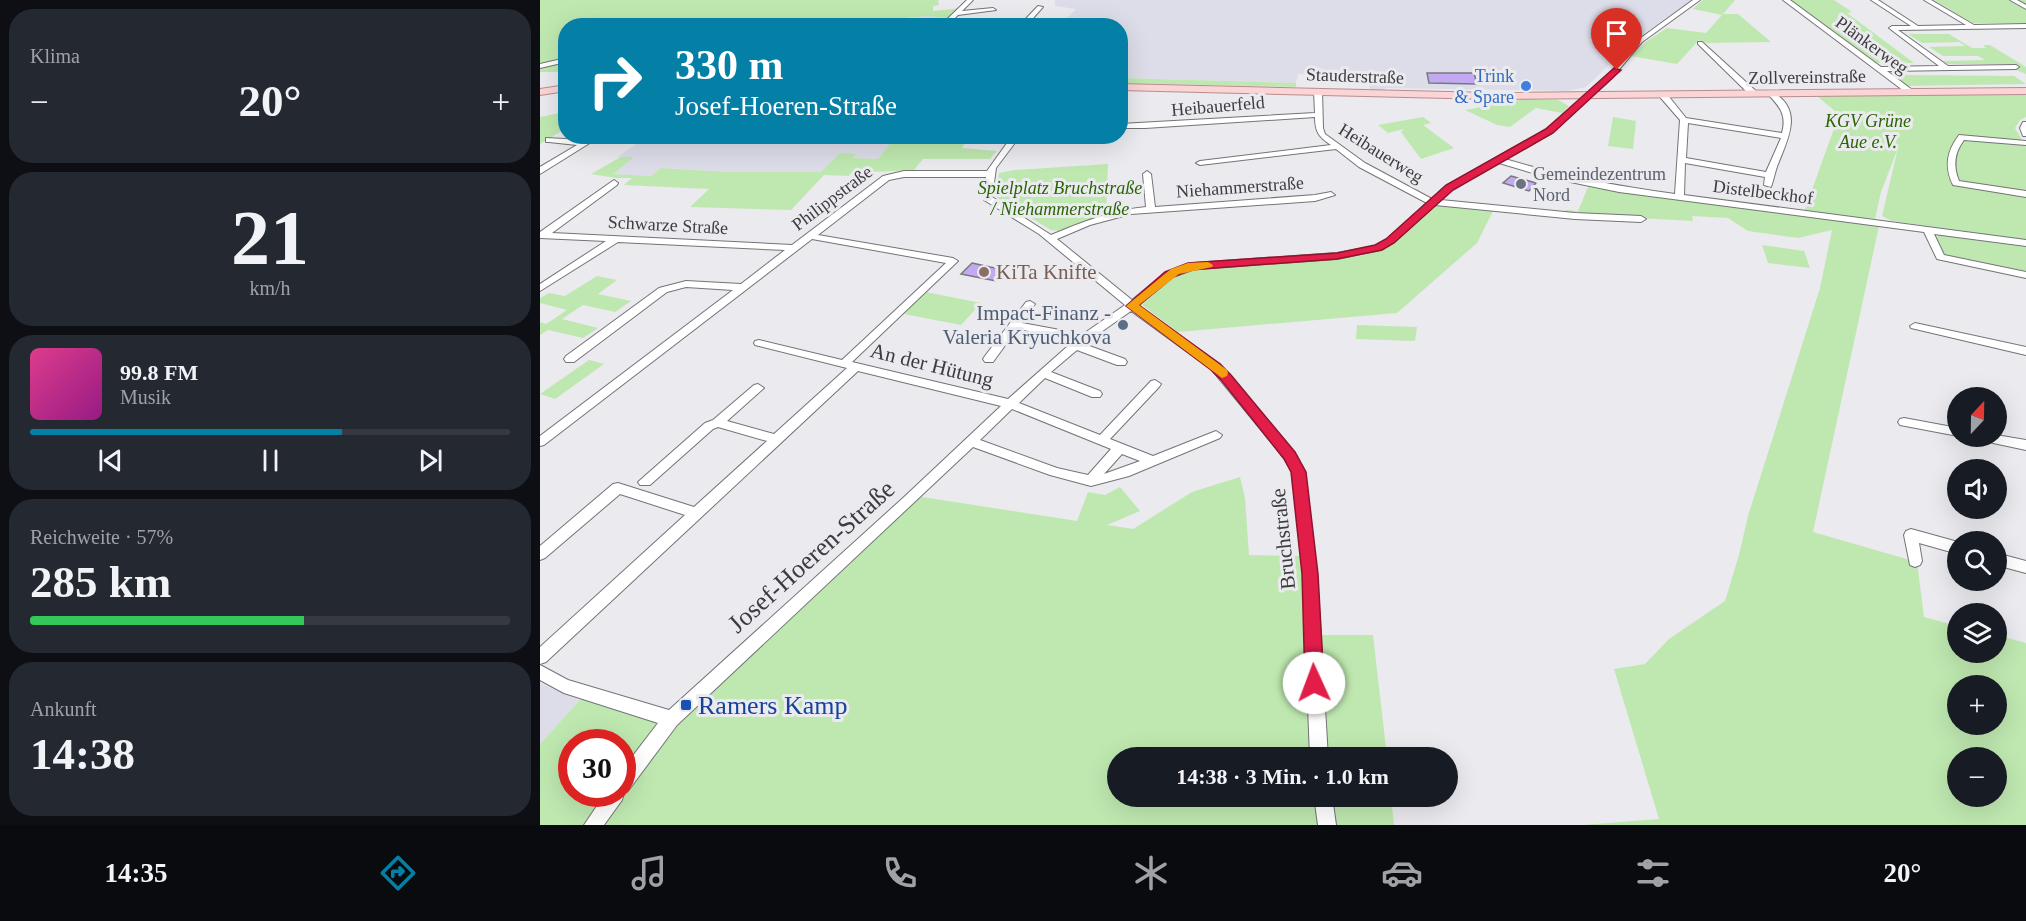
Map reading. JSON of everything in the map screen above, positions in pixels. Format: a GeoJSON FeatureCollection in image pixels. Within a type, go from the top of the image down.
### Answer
{"type":"FeatureCollection","features":[{"type":"Feature","properties":{"kind":"main road"},"geometry":{"type":"LineString","coordinates":[[1601,85],[1613,93],[1624,96]]}},
{"type":"Feature","properties":{"kind":"main road","name":"Stauderstraße"},"geometry":{"type":"LineString","coordinates":[[1128,87],[1589,96]]}},
{"type":"Feature","properties":{"kind":"main road"},"geometry":{"type":"LineString","coordinates":[[540,92],[558,89]]}},
{"type":"Feature","properties":{"kind":"main road","name":"Zollvereinstraße"},"geometry":{"type":"LineString","coordinates":[[1589,96],[2026,91]]}},
{"type":"Feature","properties":{"kind":"main road"},"geometry":{"type":"LineString","coordinates":[[1555,96],[1568,99],[1578,106]]}},
{"type":"Feature","properties":{"kind":"street"},"geometry":{"type":"LineString","coordinates":[[952,18],[970,0]]}},
{"type":"Feature","properties":{"kind":"street","name":"Josef-Hoeren-Straße"},"geometry":{"type":"LineString","coordinates":[[636,766],[671,719],[908,502],[1043,373],[1077,344],[1131,306],[1169,275],[1188,267],[1337,256],[1378,248],[1390,241],[1449,188],[1550,131],[1601,85],[1640,41],[1697,0]]}},
{"type":"Feature","properties":{"kind":"street","name":"Plänkerweg"},"geometry":{"type":"LineString","coordinates":[[1786,0],[1911,92]]}},
{"type":"Feature","properties":{"kind":"street"},"geometry":{"type":"LineString","coordinates":[[1874,0],[1916,27]]}},
{"type":"Feature","properties":{"kind":"street"},"geometry":{"type":"LineString","coordinates":[[1927,0],[1973,26]]}},
{"type":"Feature","properties":{"kind":"street"},"geometry":{"type":"LineString","coordinates":[[2013,0],[2026,7]]}},
{"type":"Feature","properties":{"kind":"street"},"geometry":{"type":"LineString","coordinates":[[1030,18],[1040,7]]}},
{"type":"Feature","properties":{"kind":"street"},"geometry":{"type":"LineString","coordinates":[[958,13],[993,10]]}},
{"type":"Feature","properties":{"kind":"street"},"geometry":{"type":"LineString","coordinates":[[1946,68],[1892,28],[2026,26]]}},
{"type":"Feature","properties":{"kind":"street"},"geometry":{"type":"LineString","coordinates":[[1700,43],[1754,94]]}},
{"type":"Feature","properties":{"kind":"street"},"geometry":{"type":"LineString","coordinates":[[540,66],[558,62]]}},
{"type":"Feature","properties":{"kind":"street"},"geometry":{"type":"LineString","coordinates":[[1880,69],[2016,67]]}},
{"type":"Feature","properties":{"kind":"street","name":"Heibauerweg"},"geometry":{"type":"LineString","coordinates":[[1318,91],[1320,132],[1336,147],[1362,165],[1432,202]]}},
{"type":"Feature","properties":{"kind":"street"},"geometry":{"type":"LineString","coordinates":[[1768,185],[1768,175],[1785,136],[1786,111],[1772,94]]}},
{"type":"Feature","properties":{"kind":"street"},"geometry":{"type":"LineString","coordinates":[[1663,95],[1684,120],[1785,136]]}},
{"type":"Feature","properties":{"kind":"street","name":"Heibauerfeld"},"geometry":{"type":"LineString","coordinates":[[1128,126],[1319,115]]}},
{"type":"Feature","properties":{"kind":"street"},"geometry":{"type":"LineString","coordinates":[[1678,198],[1683,160],[1684,120]]}},
{"type":"Feature","properties":{"kind":"street"},"geometry":{"type":"LineString","coordinates":[[2026,124],[2024,128],[2026,135]]}},
{"type":"Feature","properties":{"kind":"street"},"geometry":{"type":"LineString","coordinates":[[2026,143],[1962,137],[1954,145],[1950,169],[1956,183],[2026,194]]}},
{"type":"Feature","properties":{"kind":"street"},"geometry":{"type":"LineString","coordinates":[[549,140],[558,141]]}},
{"type":"Feature","properties":{"kind":"street"},"geometry":{"type":"LineString","coordinates":[[540,171],[585,144]]}},
{"type":"Feature","properties":{"kind":"street"},"geometry":{"type":"LineString","coordinates":[[990,174],[996,161],[1010,144]]}},
{"type":"Feature","properties":{"kind":"street"},"geometry":{"type":"LineString","coordinates":[[1200,163],[1336,147]]}},
{"type":"Feature","properties":{"kind":"street","name":"Distelbeckhof"},"geometry":{"type":"LineString","coordinates":[[1498,160],[1586,183],[1678,198],[2026,243]]}},
{"type":"Feature","properties":{"kind":"street"},"geometry":{"type":"LineString","coordinates":[[1683,160],[1768,175]]}},
{"type":"Feature","properties":{"kind":"street","name":"Philippstraße"},"geometry":{"type":"LineString","coordinates":[[540,442],[882,180],[892,176],[990,174]]}},
{"type":"Feature","properties":{"kind":"street","name":"Bruchstraße"},"geometry":{"type":"LineString","coordinates":[[990,174],[987,198],[1050,239],[1131,306],[1215,367],[1227,378],[1290,456],[1298,472],[1310,574],[1318,747]]}},
{"type":"Feature","properties":{"kind":"street","name":"Niehammerstraße"},"geometry":{"type":"LineString","coordinates":[[1147,174],[1151,209]]}},
{"type":"Feature","properties":{"kind":"street"},"geometry":{"type":"LineString","coordinates":[[541,235],[614,183]]}},
{"type":"Feature","properties":{"kind":"street","name":"Niehammerstraße"},"geometry":{"type":"LineString","coordinates":[[1050,239],[1106,217],[1151,209],[1306,199],[1331,195]]}},
{"type":"Feature","properties":{"kind":"street"},"geometry":{"type":"LineString","coordinates":[[1432,202],[1575,216],[1641,219]]}},
{"type":"Feature","properties":{"kind":"street"},"geometry":{"type":"LineString","coordinates":[[1928,230],[1940,257],[2026,275]]}},
{"type":"Feature","properties":{"kind":"street","name":"Schwarze Straße"},"geometry":{"type":"LineString","coordinates":[[541,235],[793,248]]}},
{"type":"Feature","properties":{"kind":"street","name":"An der Hütung"},"geometry":{"type":"LineString","coordinates":[[809,236],[953,261],[850,365]]}},
{"type":"Feature","properties":{"kind":"street"},"geometry":{"type":"LineString","coordinates":[[540,288],[616,239]]}},
{"type":"Feature","properties":{"kind":"street"},"geometry":{"type":"LineString","coordinates":[[570,359],[663,290],[686,284],[743,287]]}},
{"type":"Feature","properties":{"kind":"street"},"geometry":{"type":"LineString","coordinates":[[989,359],[1030,304]]}},
{"type":"Feature","properties":{"kind":"street"},"geometry":{"type":"LineString","coordinates":[[1016,325],[1056,332],[1077,344],[1121,362]]}},
{"type":"Feature","properties":{"kind":"street"},"geometry":{"type":"LineString","coordinates":[[1915,326],[2026,351]]}},
{"type":"Feature","properties":{"kind":"street","name":"An der Hütung"},"geometry":{"type":"LineString","coordinates":[[759,343],[1010,404],[1153,461]]}},
{"type":"Feature","properties":{"kind":"street"},"geometry":{"type":"LineString","coordinates":[[540,657],[777,439],[850,365]]}},
{"type":"Feature","properties":{"kind":"street"},"geometry":{"type":"LineString","coordinates":[[1043,373],[1096,394]]}},
{"type":"Feature","properties":{"kind":"street"},"geometry":{"type":"LineString","coordinates":[[1102,441],[1155,384]]}},
{"type":"Feature","properties":{"kind":"street"},"geometry":{"type":"LineString","coordinates":[[645,482],[709,426],[717,423],[758,388]]}},
{"type":"Feature","properties":{"kind":"street"},"geometry":{"type":"LineString","coordinates":[[1904,422],[1947,430]]}},
{"type":"Feature","properties":{"kind":"street"},"geometry":{"type":"LineString","coordinates":[[717,423],[777,439]]}},
{"type":"Feature","properties":{"kind":"street"},"geometry":{"type":"LineString","coordinates":[[971,442],[1027,463],[1091,481],[1105,479],[1216,435]]}},
{"type":"Feature","properties":{"kind":"street"},"geometry":{"type":"LineString","coordinates":[[2007,441],[2026,445]]}},
{"type":"Feature","properties":{"kind":"street"},"geometry":{"type":"LineString","coordinates":[[1091,481],[1120,447]]}},
{"type":"Feature","properties":{"kind":"street"},"geometry":{"type":"LineString","coordinates":[[540,554],[618,488],[700,510]]}},
{"type":"Feature","properties":{"kind":"street"},"geometry":{"type":"LineString","coordinates":[[1915,561],[1911,535],[1947,545]]}},
{"type":"Feature","properties":{"kind":"street"},"geometry":{"type":"LineString","coordinates":[[2007,562],[2026,567]]}},
{"type":"Feature","properties":{"kind":"street"},"geometry":{"type":"LineString","coordinates":[[540,672],[564,686],[671,719]]}},
{"type":"Feature","properties":{"kind":"street"},"geometry":{"type":"LineString","coordinates":[[593,825],[606,807]]}},
{"type":"Feature","properties":{"kind":"street"},"geometry":{"type":"LineString","coordinates":[[1325,807],[1327,825]]}},
{"type":"Feature","properties":{"kind":"shaded area"},"geometry":{"type":"Polygon","coordinates":[[[1055,0],[1691,0],[1636,39],[1586,87],[1567,91],[1385,88],[1385,90],[1370,90],[1367,76],[1298,74],[1296,83],[1128,78],[1128,18],[1067,18],[1076,9],[1055,6],[1055,0]]]}},
{"type":"Feature","properties":{"kind":"shaded area"},"geometry":{"type":"Polygon","coordinates":[[[927,16],[948,18],[905,18],[927,16]]]}},
{"type":"Feature","properties":{"kind":"shaded area"},"geometry":{"type":"Polygon","coordinates":[[[636,144],[890,144],[878,159],[851,158],[840,153],[822,172],[729,172],[661,168],[651,176],[612,174],[633,157],[617,157],[636,144]]]}},
{"type":"Feature","properties":{"kind":"shaded area"},"geometry":{"type":"Polygon","coordinates":[[[540,683],[580,700],[540,744],[540,683]]]}},
{"type":"Feature","properties":{"kind":"green space"},"geometry":{"type":"Polygon","coordinates":[[[540,0],[938,0],[939,5],[933,6],[933,11],[963,8],[948,18],[927,16],[905,18],[558,18],[558,72],[540,72],[540,0]]]}},
{"type":"Feature","properties":{"kind":"green space"},"geometry":{"type":"Polygon","coordinates":[[[1703,0],[1735,0],[1723,14],[1738,14],[1771,42],[1706,43],[1699,40],[1677,64],[1631,56],[1647,41],[1667,28],[1706,33],[1722,15],[1693,9],[1703,0]]]}},
{"type":"Feature","properties":{"kind":"green space"},"geometry":{"type":"Polygon","coordinates":[[[1790,0],[1834,0],[1852,12],[1847,13],[1914,63],[1877,63],[1790,0]]]}},
{"type":"Feature","properties":{"kind":"green space"},"geometry":{"type":"Polygon","coordinates":[[[1934,0],[2026,0],[2026,23],[1973,23],[1934,0]]]}},
{"type":"Feature","properties":{"kind":"green space"},"geometry":{"type":"Polygon","coordinates":[[[1908,34],[1949,34],[1972,48],[1986,48],[1983,45],[1990,45],[2026,67],[2026,74],[2011,68],[2017,68],[2012,64],[1947,64],[1943,61],[1985,60],[1978,56],[1943,56],[1929,47],[1965,46],[1959,42],[1922,43],[1908,34]]]}},
{"type":"Feature","properties":{"kind":"green space"},"geometry":{"type":"Polygon","coordinates":[[[1890,72],[1902,72],[1907,75],[2014,76],[2026,84],[1907,86],[1890,72]]]}},
{"type":"Feature","properties":{"kind":"green space"},"geometry":{"type":"Polygon","coordinates":[[[1128,78],[1296,83],[1296,87],[1128,83],[1128,78]]]}},
{"type":"Feature","properties":{"kind":"green space","name":"KGV Grüne Aue e.V."},"geometry":{"type":"Polygon","coordinates":[[[2026,94],[2026,117],[2020,120],[2015,128],[2026,147],[2026,240],[1892,221],[1882,216],[1898,148],[1881,192],[1875,219],[1804,212],[1836,123],[1835,111],[1817,96],[2026,94]]]}},
{"type":"Feature","properties":{"kind":"green space"},"geometry":{"type":"Polygon","coordinates":[[[1525,99],[1558,100],[1569,106],[1562,113],[1536,108],[1510,127],[1497,125],[1465,110],[1525,99]]]}},
{"type":"Feature","properties":{"kind":"green space"},"geometry":{"type":"Polygon","coordinates":[[[558,113],[558,133],[540,144],[540,117],[558,113]]]}},
{"type":"Feature","properties":{"kind":"green space"},"geometry":{"type":"Polygon","coordinates":[[[1423,117],[1431,123],[1423,125],[1454,148],[1421,159],[1401,132],[1404,129],[1388,133],[1378,125],[1423,117]]]}},
{"type":"Feature","properties":{"kind":"green space"},"geometry":{"type":"Polygon","coordinates":[[[1613,117],[1636,121],[1633,149],[1608,146],[1613,117]]]}},
{"type":"Feature","properties":{"kind":"green space"},"geometry":{"type":"Polygon","coordinates":[[[890,144],[964,144],[962,148],[997,151],[990,159],[923,159],[914,170],[851,173],[849,176],[824,175],[791,210],[690,207],[709,189],[624,185],[632,178],[591,174],[621,157],[634,157],[613,174],[651,176],[661,168],[729,172],[821,172],[840,153],[856,154],[852,158],[878,159],[890,144]]]}},
{"type":"Feature","properties":{"kind":"green space","name":"Spielplatz Bruchstraße / Niehammerstraße"},"geometry":{"type":"Polygon","coordinates":[[[1108,164],[1106,214],[1060,231],[1051,230],[996,197],[999,173],[1108,164]]]}},
{"type":"Feature","properties":{"kind":"green space"},"geometry":{"type":"Polygon","coordinates":[[[1588,187],[1879,226],[1813,532],[1917,562],[1924,617],[1947,623],[1947,663],[2007,663],[2007,638],[2026,643],[2026,825],[1583,825],[1659,819],[1614,669],[1645,664],[1669,639],[1725,601],[1748,516],[1820,288],[1832,230],[1798,238],[1748,231],[1728,218],[1692,216],[1693,221],[1567,214],[1565,210],[1578,211],[1588,187]]]}},
{"type":"Feature","properties":{"kind":"green space"},"geometry":{"type":"Polygon","coordinates":[[[1435,206],[1494,209],[1477,243],[1397,313],[1178,332],[1142,305],[1172,278],[1194,269],[1361,256],[1382,248],[1401,236],[1435,206]]]}},
{"type":"Feature","properties":{"kind":"green space"},"geometry":{"type":"Polygon","coordinates":[[[1939,235],[2026,247],[2026,273],[1946,256],[1942,253],[1936,237],[1939,235]]]}},
{"type":"Feature","properties":{"kind":"green space"},"geometry":{"type":"Polygon","coordinates":[[[1762,245],[1804,251],[1810,268],[1768,263],[1762,245]]]}},
{"type":"Feature","properties":{"kind":"green space"},"geometry":{"type":"Polygon","coordinates":[[[597,276],[617,280],[598,294],[631,301],[615,312],[583,305],[562,319],[598,328],[583,338],[548,330],[540,335],[540,322],[546,324],[567,310],[540,303],[540,298],[549,293],[565,296],[597,276]]]}},
{"type":"Feature","properties":{"kind":"green space"},"geometry":{"type":"Polygon","coordinates":[[[926,292],[981,303],[961,325],[904,314],[926,292]]]}},
{"type":"Feature","properties":{"kind":"green space"},"geometry":{"type":"Polygon","coordinates":[[[1357,325],[1417,327],[1415,341],[1356,339],[1357,325]]]}},
{"type":"Feature","properties":{"kind":"green space"},"geometry":{"type":"Polygon","coordinates":[[[589,360],[604,364],[555,399],[540,394],[589,360]]]}},
{"type":"Feature","properties":{"kind":"green space"},"geometry":{"type":"Polygon","coordinates":[[[1240,477],[1245,498],[1249,555],[1302,556],[1314,747],[1107,747],[1107,807],[1320,807],[1326,825],[592,825],[605,807],[636,807],[636,770],[657,735],[916,496],[1077,521],[1088,492],[1105,495],[1120,487],[1140,511],[1107,525],[1133,529],[1192,492],[1240,477]]]}},
{"type":"Feature","properties":{"kind":"green space"},"geometry":{"type":"Polygon","coordinates":[[[1320,635],[1373,635],[1386,747],[1325,747],[1320,635]]]}},
{"type":"Feature","properties":{"kind":"green space"},"geometry":{"type":"Polygon","coordinates":[[[592,697],[666,720],[636,762],[636,729],[558,729],[558,807],[603,807],[590,825],[540,825],[540,744],[580,700],[592,697]]]}},
{"type":"Feature","properties":{"kind":"green space"},"geometry":{"type":"Polygon","coordinates":[[[1332,807],[1392,807],[1394,825],[1337,825],[1332,807]]]}},
{"type":"Feature","properties":{"kind":"building"},"geometry":{"type":"Polygon","coordinates":[[[1427,73],[1474,73],[1477,84],[1429,83],[1427,73]]]}},
{"type":"Feature","properties":{"kind":"building","name":"Gemeindezentrum Nord"},"geometry":{"type":"Polygon","coordinates":[[[1511,176],[1536,183],[1529,191],[1503,183],[1511,176]]]}},
{"type":"Feature","properties":{"kind":"building","name":"KiTa Knifte"},"geometry":{"type":"Polygon","coordinates":[[[972,263],[1006,270],[996,281],[961,274],[972,263]]]}},
{"type":"Feature","properties":{"kind":"slow traffic"},"geometry":{"type":"LineString","coordinates":[[1208,265],[1188,267],[1169,275],[1131,306],[1222,373]]}},
{"type":"Feature","properties":{"kind":"place","name":"Trink & Spare"},"geometry":{"type":"Point","coordinates":[1526,86]}},
{"type":"Feature","properties":{"kind":"place","name":"Gemeindezentrum Nord"},"geometry":{"type":"Point","coordinates":[1521,184]}},
{"type":"Feature","properties":{"kind":"place","name":"KiTa Knifte"},"geometry":{"type":"Point","coordinates":[984,272]}},
{"type":"Feature","properties":{"kind":"place","name":"Impact-Finanz - Valeria Kryuchkova"},"geometry":{"type":"Point","coordinates":[1123,325]}},
{"type":"Feature","properties":{"kind":"place","name":"Ramers Kamp"},"geometry":{"type":"Point","coordinates":[686,705]}},
{"type":"Feature","properties":{"kind":"route"},"geometry":{"type":"LineString","coordinates":[[1314,683],[1310,574],[1298,472],[1290,456],[1227,378],[1131,306],[1169,275],[1188,267],[1337,256],[1378,248],[1390,241],[1449,188],[1550,131],[1617,70]]}}]}
